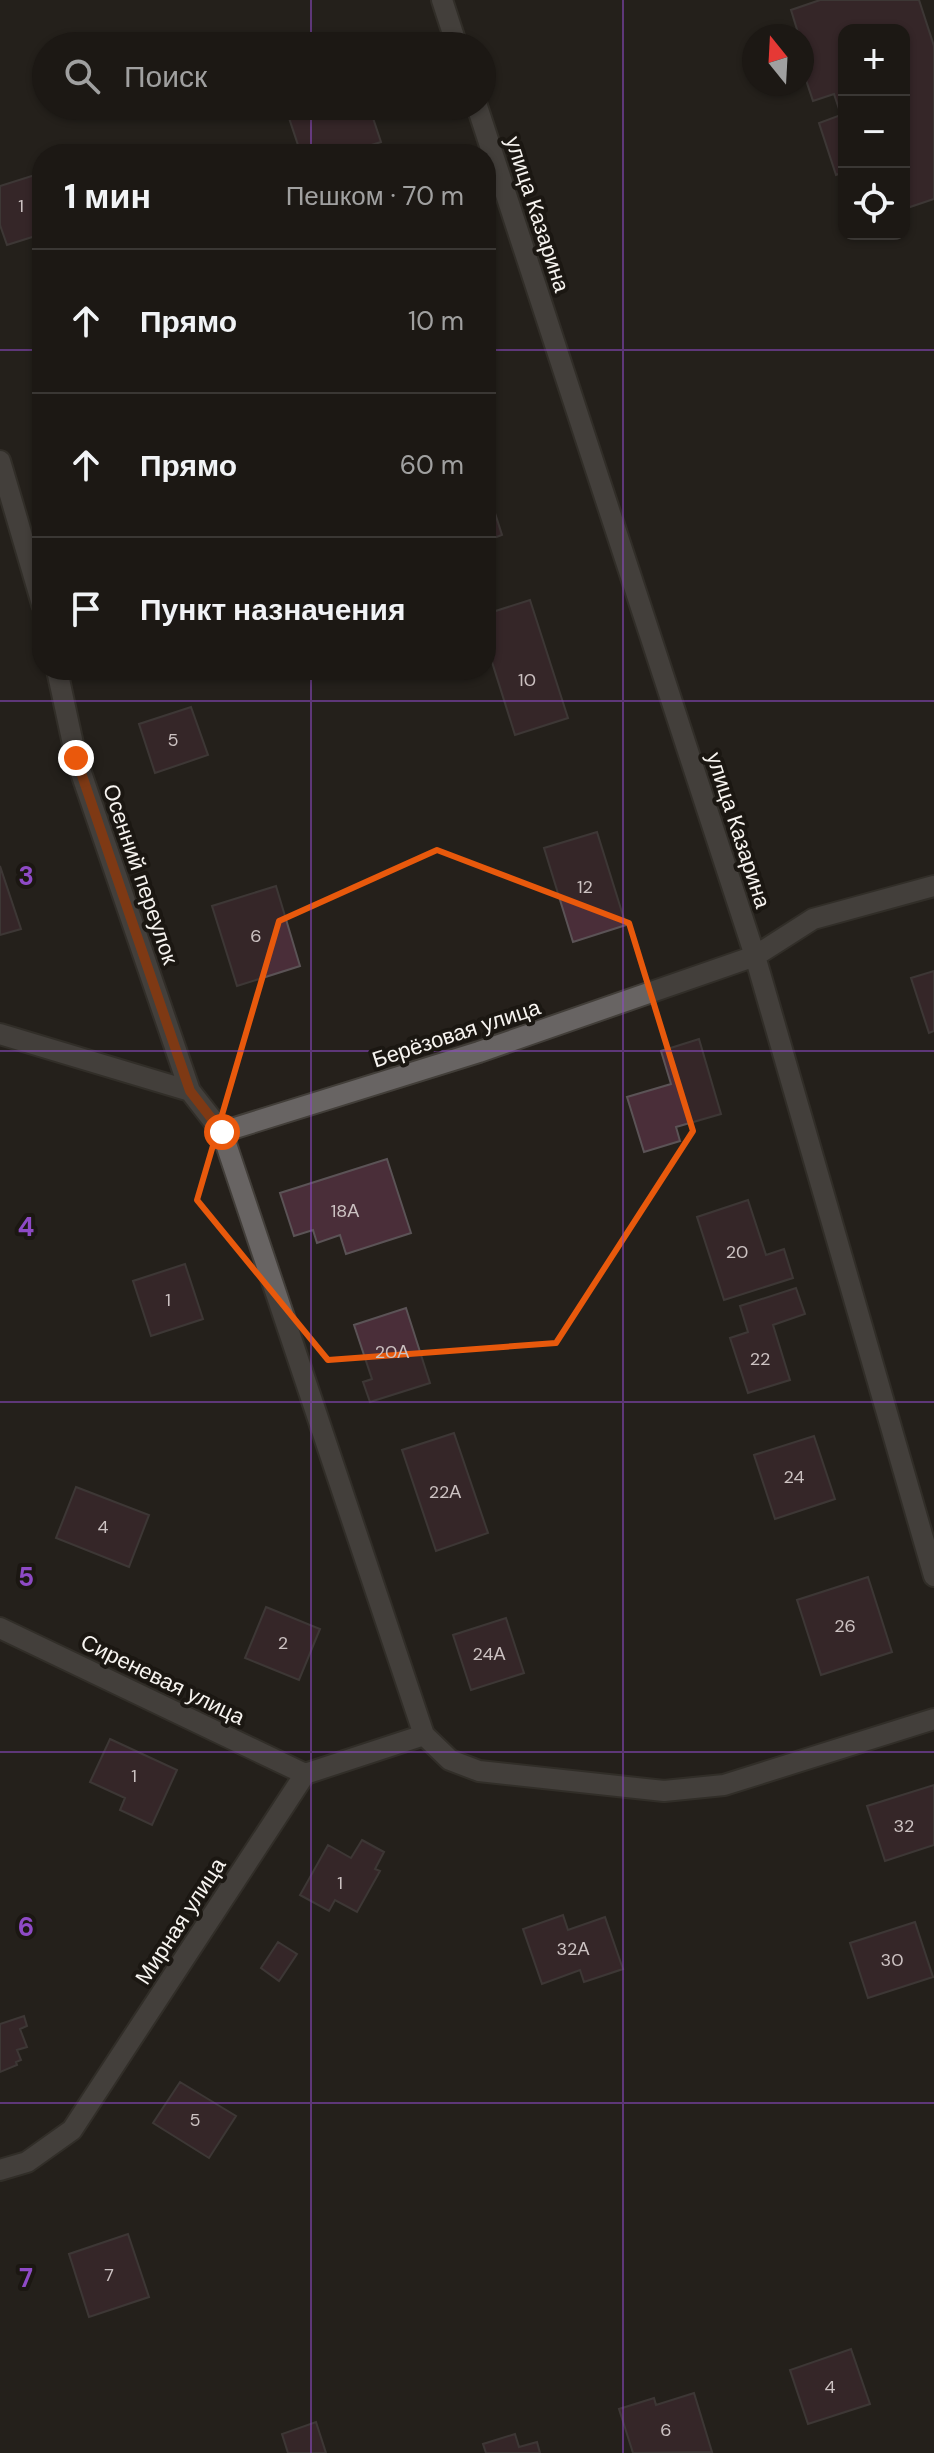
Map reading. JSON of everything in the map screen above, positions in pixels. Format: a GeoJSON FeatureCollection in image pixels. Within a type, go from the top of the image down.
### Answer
{"type":"FeatureCollection","features":[{"type":"Feature","properties":{"kind":"street"},"geometry":{"type":"LineString","coordinates":[[442,0],[452,32]]}},
{"type":"Feature","properties":{"kind":"street","name":"улица Казарина"},"geometry":{"type":"LineString","coordinates":[[482,120],[489,144]]}},
{"type":"Feature","properties":{"kind":"street","name":"улица Казарина"},"geometry":{"type":"LineString","coordinates":[[496,164],[755,956],[934,1576]]}},
{"type":"Feature","properties":{"kind":"street"},"geometry":{"type":"LineString","coordinates":[[0,461],[32,570]]}},
{"type":"Feature","properties":{"kind":"street","name":"Осенний переулок"},"geometry":{"type":"LineString","coordinates":[[59,680],[76,758],[190,1091]]}},
{"type":"Feature","properties":{"kind":"street","name":"Берёзовая улица"},"geometry":{"type":"LineString","coordinates":[[222,1132],[479,1052],[755,956],[813,919],[934,886]]}},
{"type":"Feature","properties":{"kind":"street"},"geometry":{"type":"LineString","coordinates":[[0,1034],[190,1091],[222,1132],[424,1735],[450,1760],[479,1771],[664,1791],[724,1785],[934,1719]]}},
{"type":"Feature","properties":{"kind":"street","name":"Сиреневая улица"},"geometry":{"type":"LineString","coordinates":[[0,1628],[305,1774]]}},
{"type":"Feature","properties":{"kind":"street"},"geometry":{"type":"LineString","coordinates":[[305,1774],[424,1735]]}},
{"type":"Feature","properties":{"kind":"street","name":"Мирная улица"},"geometry":{"type":"LineString","coordinates":[[0,2170],[27,2162],[72,2130],[305,1774]]}},
{"type":"Feature","properties":{"kind":"highlighted area"},"geometry":{"type":"Polygon","coordinates":[[[437,850],[629,923],[693,1131],[556,1343],[328,1360],[197,1200],[279,921],[437,850]]]}},
{"type":"Feature","properties":{"kind":"building"},"geometry":{"type":"Polygon","coordinates":[[[820,0],[919,0],[934,46],[934,199],[910,207],[910,24],[838,24],[838,106],[834,94],[813,101],[814,24],[795,24],[791,10],[820,0]]]}},
{"type":"Feature","properties":{"kind":"building"},"geometry":{"type":"Polygon","coordinates":[[[838,116],[836,175],[819,123],[838,116]]]}},
{"type":"Feature","properties":{"kind":"building"},"geometry":{"type":"Polygon","coordinates":[[[290,120],[374,120],[381,142],[375,144],[298,144],[290,120]]]}},
{"type":"Feature","properties":{"kind":"building"},"geometry":{"type":"Polygon","coordinates":[[[32,176],[32,237],[7,245],[0,225],[0,186],[32,176]]]}},
{"type":"Feature","properties":{"kind":"building"},"geometry":{"type":"Polygon","coordinates":[[[496,516],[502,535],[496,537],[496,516]]]}},
{"type":"Feature","properties":{"kind":"building"},"geometry":{"type":"Polygon","coordinates":[[[530,600],[568,718],[515,735],[496,675],[496,611],[530,600]]]}},
{"type":"Feature","properties":{"kind":"building"},"geometry":{"type":"Polygon","coordinates":[[[191,707],[208,755],[155,773],[139,724],[191,707]]]}},
{"type":"Feature","properties":{"kind":"building"},"geometry":{"type":"Polygon","coordinates":[[[597,832],[626,925],[573,942],[544,848],[597,832]]]}},
{"type":"Feature","properties":{"kind":"building"},"geometry":{"type":"Polygon","coordinates":[[[0,866],[21,929],[0,935],[0,866]]]}},
{"type":"Feature","properties":{"kind":"building"},"geometry":{"type":"Polygon","coordinates":[[[276,886],[300,966],[237,986],[212,906],[276,886]]]}},
{"type":"Feature","properties":{"kind":"building"},"geometry":{"type":"Polygon","coordinates":[[[934,971],[934,1031],[929,1033],[911,978],[934,971]]]}},
{"type":"Feature","properties":{"kind":"building"},"geometry":{"type":"Polygon","coordinates":[[[699,1039],[721,1114],[676,1127],[680,1141],[644,1152],[627,1097],[671,1084],[661,1051],[699,1039]]]}},
{"type":"Feature","properties":{"kind":"building"},"geometry":{"type":"Polygon","coordinates":[[[387,1159],[411,1233],[346,1254],[340,1235],[317,1243],[313,1230],[294,1236],[280,1193],[387,1159]]]}},
{"type":"Feature","properties":{"kind":"building"},"geometry":{"type":"Polygon","coordinates":[[[748,1200],[766,1255],[784,1249],[793,1278],[724,1300],[697,1217],[748,1200]]]}},
{"type":"Feature","properties":{"kind":"building"},"geometry":{"type":"Polygon","coordinates":[[[185,1264],[203,1319],[151,1336],[133,1281],[185,1264]]]}},
{"type":"Feature","properties":{"kind":"building"},"geometry":{"type":"Polygon","coordinates":[[[796,1288],[805,1314],[773,1325],[790,1380],[748,1393],[730,1338],[748,1332],[740,1306],[796,1288]]]}},
{"type":"Feature","properties":{"kind":"building"},"geometry":{"type":"Polygon","coordinates":[[[406,1308],[430,1383],[370,1402],[363,1382],[372,1379],[354,1325],[406,1308]]]}},
{"type":"Feature","properties":{"kind":"building"},"geometry":{"type":"Polygon","coordinates":[[[454,1433],[488,1533],[436,1551],[402,1450],[454,1433]]]}},
{"type":"Feature","properties":{"kind":"building"},"geometry":{"type":"Polygon","coordinates":[[[814,1436],[835,1499],[775,1519],[754,1455],[814,1436]]]}},
{"type":"Feature","properties":{"kind":"building"},"geometry":{"type":"Polygon","coordinates":[[[76,1487],[149,1515],[129,1567],[56,1538],[76,1487]]]}},
{"type":"Feature","properties":{"kind":"building"},"geometry":{"type":"Polygon","coordinates":[[[868,1577],[892,1652],[821,1675],[797,1600],[868,1577]]]}},
{"type":"Feature","properties":{"kind":"building"},"geometry":{"type":"Polygon","coordinates":[[[266,1607],[320,1629],[299,1680],[245,1658],[266,1607]]]}},
{"type":"Feature","properties":{"kind":"building"},"geometry":{"type":"Polygon","coordinates":[[[506,1618],[524,1673],[471,1690],[453,1635],[506,1618]]]}},
{"type":"Feature","properties":{"kind":"building"},"geometry":{"type":"Polygon","coordinates":[[[110,1739],[177,1770],[152,1825],[120,1810],[125,1798],[90,1782],[110,1739]]]}},
{"type":"Feature","properties":{"kind":"building"},"geometry":{"type":"Polygon","coordinates":[[[934,1785],[934,1845],[885,1861],[867,1806],[934,1785]]]}},
{"type":"Feature","properties":{"kind":"building"},"geometry":{"type":"Polygon","coordinates":[[[362,1840],[384,1852],[375,1869],[380,1871],[357,1912],[335,1900],[329,1911],[300,1895],[328,1845],[351,1858],[362,1840]]]}},
{"type":"Feature","properties":{"kind":"building"},"geometry":{"type":"Polygon","coordinates":[[[563,1915],[568,1930],[605,1917],[623,1969],[584,1982],[580,1970],[542,1984],[523,1929],[563,1915]]]}},
{"type":"Feature","properties":{"kind":"building"},"geometry":{"type":"Polygon","coordinates":[[[915,1922],[933,1977],[868,1998],[850,1943],[915,1922]]]}},
{"type":"Feature","properties":{"kind":"building"},"geometry":{"type":"Polygon","coordinates":[[[278,1942],[297,1954],[279,1981],[261,1968],[278,1942]]]}},
{"type":"Feature","properties":{"kind":"building"},"geometry":{"type":"Polygon","coordinates":[[[24,2016],[27,2026],[20,2029],[27,2047],[17,2050],[21,2060],[16,2062],[17,2065],[0,2072],[0,2024],[24,2016]]]}},
{"type":"Feature","properties":{"kind":"building"},"geometry":{"type":"Polygon","coordinates":[[[180,2082],[236,2116],[209,2158],[153,2123],[180,2082]]]}},
{"type":"Feature","properties":{"kind":"building"},"geometry":{"type":"Polygon","coordinates":[[[128,2234],[149,2297],[89,2317],[69,2254],[128,2234]]]}},
{"type":"Feature","properties":{"kind":"building"},"geometry":{"type":"Polygon","coordinates":[[[851,2349],[870,2404],[808,2424],[790,2370],[851,2349]]]}},
{"type":"Feature","properties":{"kind":"building"},"geometry":{"type":"Polygon","coordinates":[[[694,2393],[712,2452],[633,2453],[619,2409],[654,2398],[656,2405],[694,2393]]]}},
{"type":"Feature","properties":{"kind":"building"},"geometry":{"type":"Polygon","coordinates":[[[316,2422],[326,2453],[288,2453],[282,2434],[316,2422]]]}},
{"type":"Feature","properties":{"kind":"building"},"geometry":{"type":"Polygon","coordinates":[[[515,2434],[519,2447],[537,2442],[540,2453],[486,2453],[483,2444],[515,2434]]]}},
{"type":"Feature","properties":{"kind":"route"},"geometry":{"type":"LineString","coordinates":[[76,758],[190,1091],[222,1132]]}}]}
